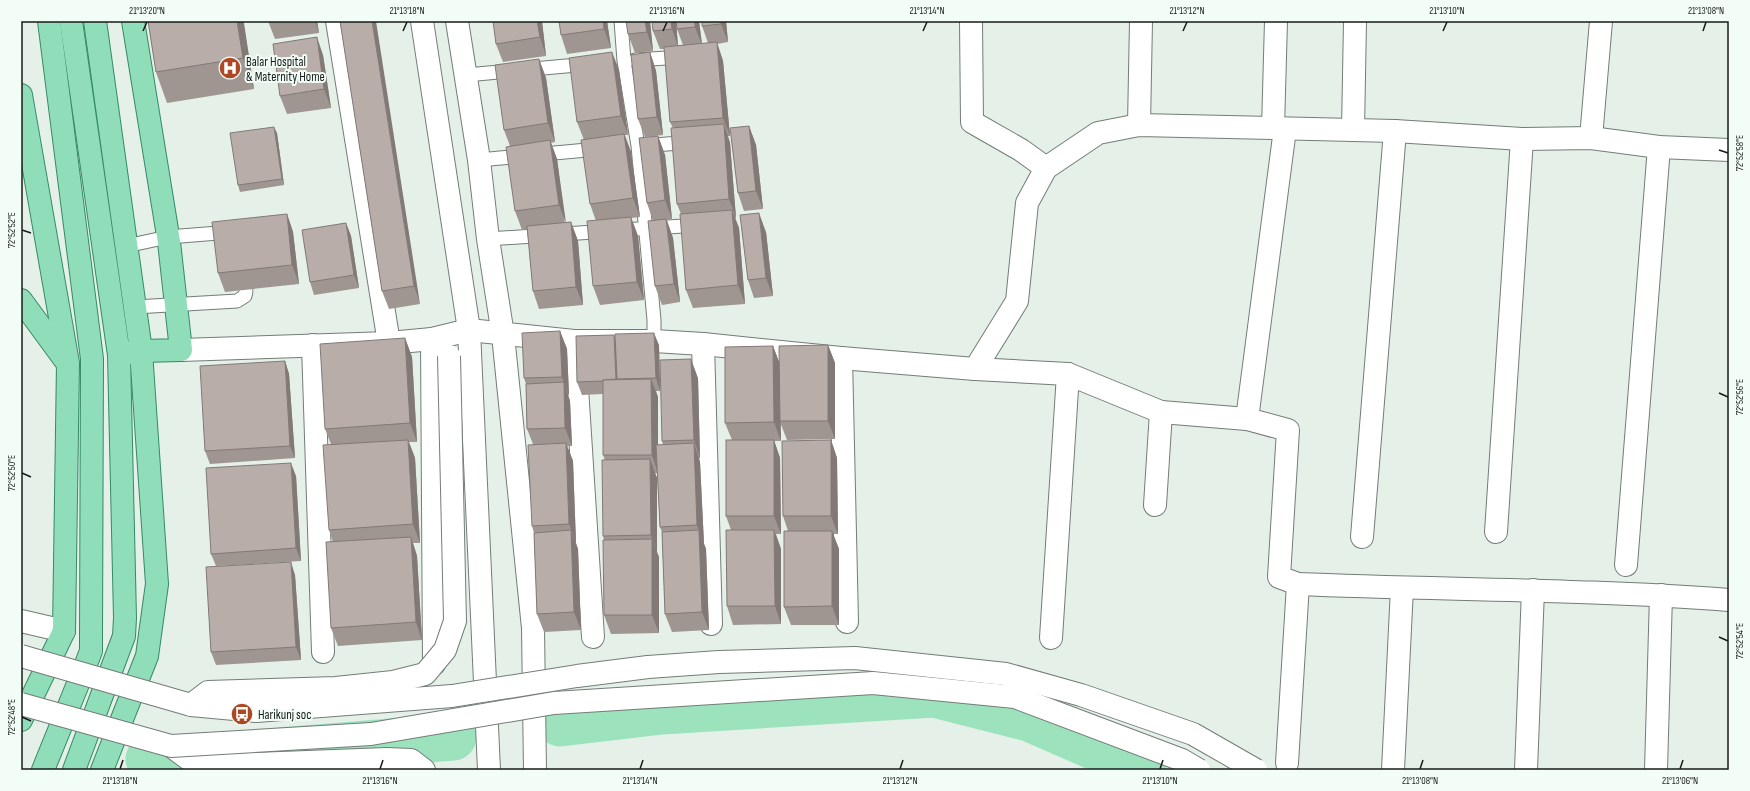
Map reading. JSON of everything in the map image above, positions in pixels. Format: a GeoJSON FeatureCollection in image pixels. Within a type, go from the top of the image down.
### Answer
{"type":"FeatureCollection","features":[{"type":"Feature","properties":{"kind":"main road"},"geometry":{"type":"LineString","coordinates":[[43,770],[90,651],[92,358],[49,21]]}},
{"type":"Feature","properties":{"kind":"main road"},"geometry":{"type":"LineString","coordinates":[[71,21],[119,355],[125,618],[124,636],[74,770]]}},
{"type":"Feature","properties":{"kind":"main road"},"geometry":{"type":"LineString","coordinates":[[95,21],[141,351],[157,584],[147,656],[102,770]]}},
{"type":"Feature","properties":{"kind":"main road"},"geometry":{"type":"LineString","coordinates":[[68,363],[141,351],[181,350],[168,237],[133,21]]}},
{"type":"Feature","properties":{"kind":"main road"},"geometry":{"type":"LineString","coordinates":[[21,95],[68,363],[64,631],[21,720]]}},
{"type":"Feature","properties":{"kind":"main road"},"geometry":{"type":"LineString","coordinates":[[21,300],[68,363]]}},
{"type":"Feature","properties":{"kind":"street"},"geometry":{"type":"LineString","coordinates":[[337,21],[389,343]]}},
{"type":"Feature","properties":{"kind":"street"},"geometry":{"type":"LineString","coordinates":[[422,21],[489,770]]}},
{"type":"Feature","properties":{"kind":"street"},"geometry":{"type":"LineString","coordinates":[[457,21],[479,160],[488,239],[503,335],[533,628],[535,770]]}},
{"type":"Feature","properties":{"kind":"street"},"geometry":{"type":"LineString","coordinates":[[971,21],[972,122],[1021,150],[1046,168]]}},
{"type":"Feature","properties":{"kind":"street"},"geometry":{"type":"LineString","coordinates":[[1139,126],[1141,21]]}},
{"type":"Feature","properties":{"kind":"street"},"geometry":{"type":"LineString","coordinates":[[1247,419],[1279,128],[1276,21]]}},
{"type":"Feature","properties":{"kind":"street"},"geometry":{"type":"LineString","coordinates":[[1353,130],[1355,21]]}},
{"type":"Feature","properties":{"kind":"street"},"geometry":{"type":"LineString","coordinates":[[1591,138],[1601,21]]}},
{"type":"Feature","properties":{"kind":"street"},"geometry":{"type":"LineString","coordinates":[[975,369],[1017,301],[1027,203],[1046,168],[1098,132],[1139,126],[1395,131],[1522,139],[1591,138],[1659,147],[1729,150]]}},
{"type":"Feature","properties":{"kind":"street"},"geometry":{"type":"LineString","coordinates":[[1362,537],[1395,131]]}},
{"type":"Feature","properties":{"kind":"street"},"geometry":{"type":"LineString","coordinates":[[1496,532],[1522,139]]}},
{"type":"Feature","properties":{"kind":"street"},"geometry":{"type":"LineString","coordinates":[[1626,564],[1659,147]]}},
{"type":"Feature","properties":{"kind":"street"},"geometry":{"type":"LineString","coordinates":[[191,705],[208,692],[336,688],[393,682],[425,674],[445,650],[455,621],[449,356],[451,335]]}},
{"type":"Feature","properties":{"kind":"street"},"geometry":{"type":"LineString","coordinates":[[434,664],[451,335]]}},
{"type":"Feature","properties":{"kind":"street"},"geometry":{"type":"LineString","coordinates":[[181,350],[389,343],[451,335],[503,335],[574,341],[654,341],[703,344],[841,358],[975,369],[1068,374],[1161,412],[1247,419],[1288,430],[1279,576],[1298,584],[1402,588],[1533,590],[1661,595],[1729,600]]}},
{"type":"Feature","properties":{"kind":"street"},"geometry":{"type":"LineString","coordinates":[[574,341],[593,637]]}},
{"type":"Feature","properties":{"kind":"street"},"geometry":{"type":"LineString","coordinates":[[703,344],[711,624]]}},
{"type":"Feature","properties":{"kind":"street"},"geometry":{"type":"LineString","coordinates":[[313,345],[323,652]]}},
{"type":"Feature","properties":{"kind":"street"},"geometry":{"type":"LineString","coordinates":[[841,358],[848,622]]}},
{"type":"Feature","properties":{"kind":"street"},"geometry":{"type":"LineString","coordinates":[[1051,638],[1068,374]]}},
{"type":"Feature","properties":{"kind":"street"},"geometry":{"type":"LineString","coordinates":[[1155,506],[1161,412]]}},
{"type":"Feature","properties":{"kind":"street"},"geometry":{"type":"LineString","coordinates":[[1287,763],[1298,584]]}},
{"type":"Feature","properties":{"kind":"street"},"geometry":{"type":"LineString","coordinates":[[1393,770],[1402,588]]}},
{"type":"Feature","properties":{"kind":"street"},"geometry":{"type":"LineString","coordinates":[[1526,770],[1533,590]]}},
{"type":"Feature","properties":{"kind":"street"},"geometry":{"type":"LineString","coordinates":[[1656,770],[1661,595]]}},
{"type":"Feature","properties":{"kind":"street"},"geometry":{"type":"LineString","coordinates":[[21,621],[64,631]]}},
{"type":"Feature","properties":{"kind":"street"},"geometry":{"type":"LineString","coordinates":[[21,656],[191,705],[256,712],[452,696],[577,676],[648,667],[719,662],[855,658],[1006,674],[1081,695],[1193,734],[1256,770]]}},
{"type":"Feature","properties":{"kind":"street"},"geometry":{"type":"LineString","coordinates":[[21,704],[171,746],[372,734],[554,703],[873,683],[1015,697],[1182,760],[1199,770]]}},
{"type":"Feature","properties":{"kind":"street"},"geometry":{"type":"LineString","coordinates":[[171,746],[198,766],[387,759],[411,760],[424,770]]}},
{"type":"Feature","properties":{"kind":"lane"},"geometry":{"type":"LineString","coordinates":[[621,21],[624,61],[638,146],[654,341]]}},
{"type":"Feature","properties":{"kind":"lane"},"geometry":{"type":"LineString","coordinates":[[466,75],[624,61],[692,57]]}},
{"type":"Feature","properties":{"kind":"lane"},"geometry":{"type":"LineString","coordinates":[[623,147],[704,142]]}},
{"type":"Feature","properties":{"kind":"lane"},"geometry":{"type":"LineString","coordinates":[[479,160],[608,149]]}},
{"type":"Feature","properties":{"kind":"lane"},"geometry":{"type":"LineString","coordinates":[[488,239],[707,224]]}},
{"type":"Feature","properties":{"kind":"lane"},"geometry":{"type":"LineString","coordinates":[[126,246],[168,237],[228,231],[235,233],[239,238]]}},
{"type":"Feature","properties":{"kind":"lane"},"geometry":{"type":"LineString","coordinates":[[135,307],[176,306],[237,301],[245,296],[246,291]]}},
{"type":"Feature","properties":{"kind":"building"},"geometry":{"type":"Polygon","coordinates":[[[148,21],[237,21],[243,58],[156,72],[148,21]]]}},
{"type":"Feature","properties":{"kind":"building"},"geometry":{"type":"Polygon","coordinates":[[[340,21],[372,21],[414,286],[382,291],[340,21]]]}},
{"type":"Feature","properties":{"kind":"building"},"geometry":{"type":"Polygon","coordinates":[[[493,21],[537,21],[540,37],[496,44],[493,21]]]}},
{"type":"Feature","properties":{"kind":"building"},"geometry":{"type":"Polygon","coordinates":[[[559,21],[603,21],[604,29],[561,35],[559,21]]]}},
{"type":"Feature","properties":{"kind":"building"},"geometry":{"type":"Polygon","coordinates":[[[626,21],[645,21],[647,32],[628,34],[626,21]]]}},
{"type":"Feature","properties":{"kind":"building"},"geometry":{"type":"Polygon","coordinates":[[[652,21],[671,21],[672,29],[653,31],[652,21]]]}},
{"type":"Feature","properties":{"kind":"building"},"geometry":{"type":"Polygon","coordinates":[[[676,21],[695,21],[695,27],[677,29],[676,21]]]}},
{"type":"Feature","properties":{"kind":"building"},"geometry":{"type":"Polygon","coordinates":[[[702,21],[721,21],[721,24],[702,26],[702,21]]]}},
{"type":"Feature","properties":{"kind":"building"},"geometry":{"type":"Polygon","coordinates":[[[317,37],[324,89],[280,96],[273,44],[317,37]]]}},
{"type":"Feature","properties":{"kind":"building"},"geometry":{"type":"Polygon","coordinates":[[[717,42],[723,118],[670,122],[664,47],[717,42]]]}},
{"type":"Feature","properties":{"kind":"building"},"geometry":{"type":"Polygon","coordinates":[[[612,52],[621,116],[577,122],[569,58],[612,52]]]}},
{"type":"Feature","properties":{"kind":"building"},"geometry":{"type":"Polygon","coordinates":[[[650,52],[657,117],[638,119],[631,55],[650,52]]]}},
{"type":"Feature","properties":{"kind":"building"},"geometry":{"type":"Polygon","coordinates":[[[539,59],[548,123],[504,130],[495,65],[539,59]]]}},
{"type":"Feature","properties":{"kind":"building"},"geometry":{"type":"Polygon","coordinates":[[[724,124],[729,199],[677,204],[671,128],[724,124]]]}},
{"type":"Feature","properties":{"kind":"building"},"geometry":{"type":"Polygon","coordinates":[[[749,126],[756,191],[738,193],[730,128],[749,126]]]}},
{"type":"Feature","properties":{"kind":"building"},"geometry":{"type":"Polygon","coordinates":[[[274,127],[282,179],[238,185],[230,133],[274,127]]]}},
{"type":"Feature","properties":{"kind":"building"},"geometry":{"type":"Polygon","coordinates":[[[624,134],[633,198],[590,204],[581,140],[624,134]]]}},
{"type":"Feature","properties":{"kind":"building"},"geometry":{"type":"Polygon","coordinates":[[[658,136],[665,200],[647,203],[639,138],[658,136]]]}},
{"type":"Feature","properties":{"kind":"building"},"geometry":{"type":"Polygon","coordinates":[[[550,140],[559,205],[515,211],[506,147],[550,140]]]}},
{"type":"Feature","properties":{"kind":"building"},"geometry":{"type":"Polygon","coordinates":[[[732,210],[738,285],[686,290],[680,214],[732,210]]]}},
{"type":"Feature","properties":{"kind":"building"},"geometry":{"type":"Polygon","coordinates":[[[759,213],[766,278],[748,280],[740,215],[759,213]]]}},
{"type":"Feature","properties":{"kind":"building"},"geometry":{"type":"Polygon","coordinates":[[[287,214],[292,265],[218,273],[212,222],[287,214]]]}},
{"type":"Feature","properties":{"kind":"building"},"geometry":{"type":"Polygon","coordinates":[[[631,217],[637,282],[593,286],[587,221],[631,217]]]}},
{"type":"Feature","properties":{"kind":"building"},"geometry":{"type":"Polygon","coordinates":[[[666,219],[674,284],[655,286],[648,221],[666,219]]]}},
{"type":"Feature","properties":{"kind":"building"},"geometry":{"type":"Polygon","coordinates":[[[571,222],[576,287],[533,291],[527,226],[571,222]]]}},
{"type":"Feature","properties":{"kind":"building"},"geometry":{"type":"Polygon","coordinates":[[[346,223],[354,275],[310,282],[302,230],[346,223]]]}},
{"type":"Feature","properties":{"kind":"building"},"geometry":{"type":"Polygon","coordinates":[[[560,331],[562,377],[524,378],[522,333],[560,331]]]}},
{"type":"Feature","properties":{"kind":"building"},"geometry":{"type":"Polygon","coordinates":[[[654,333],[656,378],[617,379],[615,334],[654,333]]]}},
{"type":"Feature","properties":{"kind":"building"},"geometry":{"type":"Polygon","coordinates":[[[614,335],[616,379],[577,382],[576,336],[614,335]]]}},
{"type":"Feature","properties":{"kind":"building"},"geometry":{"type":"Polygon","coordinates":[[[405,338],[410,423],[325,429],[320,344],[405,338]]]}},
{"type":"Feature","properties":{"kind":"building"},"geometry":{"type":"Polygon","coordinates":[[[828,345],[828,421],[780,421],[779,346],[828,345]]]}},
{"type":"Feature","properties":{"kind":"building"},"geometry":{"type":"Polygon","coordinates":[[[773,346],[774,422],[725,423],[725,347],[773,346]]]}},
{"type":"Feature","properties":{"kind":"building"},"geometry":{"type":"Polygon","coordinates":[[[691,359],[694,440],[662,441],[660,360],[691,359]]]}},
{"type":"Feature","properties":{"kind":"building"},"geometry":{"type":"Polygon","coordinates":[[[285,361],[290,446],[205,451],[200,366],[285,361]]]}},
{"type":"Feature","properties":{"kind":"building"},"geometry":{"type":"Polygon","coordinates":[[[651,379],[652,455],[603,455],[603,380],[651,379]]]}},
{"type":"Feature","properties":{"kind":"building"},"geometry":{"type":"Polygon","coordinates":[[[564,382],[565,428],[527,429],[526,384],[564,382]]]}},
{"type":"Feature","properties":{"kind":"building"},"geometry":{"type":"Polygon","coordinates":[[[408,440],[413,524],[329,530],[323,445],[408,440]]]}},
{"type":"Feature","properties":{"kind":"building"},"geometry":{"type":"Polygon","coordinates":[[[726,440],[774,440],[774,516],[726,516],[726,440]]]}},
{"type":"Feature","properties":{"kind":"building"},"geometry":{"type":"Polygon","coordinates":[[[831,440],[831,516],[783,516],[782,441],[831,440]]]}},
{"type":"Feature","properties":{"kind":"building"},"geometry":{"type":"Polygon","coordinates":[[[566,443],[569,524],[532,526],[528,445],[566,443]]]}},
{"type":"Feature","properties":{"kind":"building"},"geometry":{"type":"Polygon","coordinates":[[[694,443],[697,525],[660,527],[656,445],[694,443]]]}},
{"type":"Feature","properties":{"kind":"building"},"geometry":{"type":"Polygon","coordinates":[[[650,459],[651,535],[603,536],[602,460],[650,459]]]}},
{"type":"Feature","properties":{"kind":"building"},"geometry":{"type":"Polygon","coordinates":[[[291,463],[296,548],[211,554],[206,468],[291,463]]]}},
{"type":"Feature","properties":{"kind":"building"},"geometry":{"type":"Polygon","coordinates":[[[571,530],[574,612],[537,614],[534,533],[571,530]]]}},
{"type":"Feature","properties":{"kind":"building"},"geometry":{"type":"Polygon","coordinates":[[[699,530],[702,612],[665,614],[662,532],[699,530]]]}},
{"type":"Feature","properties":{"kind":"building"},"geometry":{"type":"Polygon","coordinates":[[[726,530],[774,530],[775,606],[727,606],[726,530]]]}},
{"type":"Feature","properties":{"kind":"building"},"geometry":{"type":"Polygon","coordinates":[[[784,531],[832,531],[832,606],[784,607],[784,531]]]}},
{"type":"Feature","properties":{"kind":"building"},"geometry":{"type":"Polygon","coordinates":[[[411,537],[416,622],[331,628],[326,542],[411,537]]]}},
{"type":"Feature","properties":{"kind":"building"},"geometry":{"type":"Polygon","coordinates":[[[652,539],[652,615],[604,615],[603,540],[652,539]]]}},
{"type":"Feature","properties":{"kind":"building"},"geometry":{"type":"Polygon","coordinates":[[[291,562],[296,647],[211,652],[206,567],[291,562]]]}},
{"type":"Feature","properties":{"kind":"waterway"},"geometry":{"type":"LineString","coordinates":[[560,723],[662,711],[934,694],[1029,718],[1114,755],[1143,770]]}},
{"type":"Feature","properties":{"kind":"waterway"},"geometry":{"type":"LineString","coordinates":[[149,759],[170,760],[453,737]]}},
{"type":"Feature","properties":{"kind":"place","name":"Balar Hospital & Maternity Home"},"geometry":{"type":"Point","coordinates":[230,68]}},
{"type":"Feature","properties":{"kind":"place","name":"Harikunj soc"},"geometry":{"type":"Point","coordinates":[242,714]}}]}
